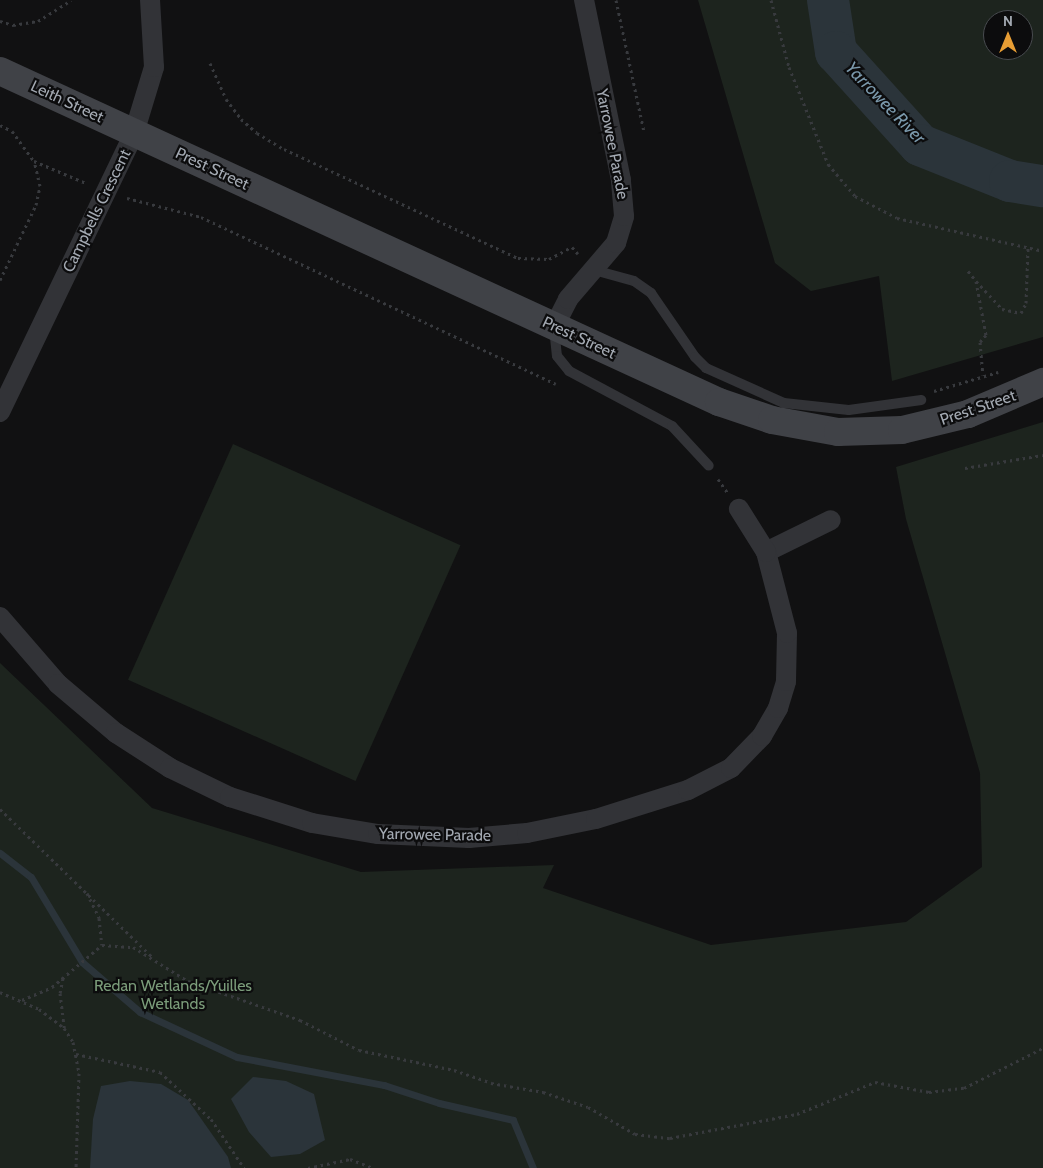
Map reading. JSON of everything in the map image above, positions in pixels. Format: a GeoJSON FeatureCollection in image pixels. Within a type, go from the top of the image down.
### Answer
{"type":"FeatureCollection","features":[{"type":"Feature","properties":{"kind":"main road","name":"Leith Street"},"geometry":{"type":"LineString","coordinates":[[0,71],[134,133]]}},
{"type":"Feature","properties":{"kind":"main road","name":"Prest Street"},"geometry":{"type":"LineString","coordinates":[[134,133],[719,402],[772,420],[821,430],[880,432],[925,426],[968,414],[1043,382]]}},
{"type":"Feature","properties":{"kind":"street","name":"Campbells Crescent"},"geometry":{"type":"LineString","coordinates":[[0,412],[134,133],[154,67],[150,0]]}},
{"type":"Feature","properties":{"kind":"street","name":"Yarrowee Parade"},"geometry":{"type":"LineString","coordinates":[[554,327],[568,299],[594,270],[618,238],[624,204],[584,0]]}},
{"type":"Feature","properties":{"kind":"street","name":"Yarrowee Parade"},"geometry":{"type":"LineString","coordinates":[[0,617],[26,650],[75,699],[116,733],[196,782],[258,808],[340,830],[437,838],[495,837],[596,819],[672,796],[719,775],[750,751],[778,708],[789,668],[783,612],[766,552],[739,509]]}},
{"type":"Feature","properties":{"kind":"street"},"geometry":{"type":"LineString","coordinates":[[766,552],[831,520]]}},
{"type":"Feature","properties":{"kind":"lane"},"geometry":{"type":"LineString","coordinates":[[594,270],[634,281],[651,293],[695,357],[706,368],[784,403],[849,410],[921,400]]}},
{"type":"Feature","properties":{"kind":"lane"},"geometry":{"type":"LineString","coordinates":[[554,327],[557,356],[568,371],[672,426],[709,466]]}},
{"type":"Feature","properties":{"kind":"path"},"geometry":{"type":"LineString","coordinates":[[0,21],[13,25],[38,21],[70,0]]}},
{"type":"Feature","properties":{"kind":"path"},"geometry":{"type":"LineString","coordinates":[[616,0],[644,132]]}},
{"type":"Feature","properties":{"kind":"path"},"geometry":{"type":"LineString","coordinates":[[771,0],[789,67],[828,164],[855,196],[897,218],[1043,250]]}},
{"type":"Feature","properties":{"kind":"path"},"geometry":{"type":"LineString","coordinates":[[210,63],[226,99],[241,119],[268,141],[518,258],[549,259],[572,247],[594,270]]}},
{"type":"Feature","properties":{"kind":"path"},"geometry":{"type":"LineString","coordinates":[[0,125],[12,130],[34,160],[40,186],[36,205],[0,280]]}},
{"type":"Feature","properties":{"kind":"path"},"geometry":{"type":"LineString","coordinates":[[34,160],[106,192],[201,218],[559,385]]}},
{"type":"Feature","properties":{"kind":"path"},"geometry":{"type":"LineString","coordinates":[[968,271],[1002,310],[1021,313],[1026,303],[1028,248]]}},
{"type":"Feature","properties":{"kind":"path"},"geometry":{"type":"LineString","coordinates":[[976,281],[986,335],[980,342],[983,375]]}},
{"type":"Feature","properties":{"kind":"path"},"geometry":{"type":"LineString","coordinates":[[921,400],[922,392],[1003,370]]}},
{"type":"Feature","properties":{"kind":"path"},"geometry":{"type":"LineString","coordinates":[[965,468],[1043,455]]}},
{"type":"Feature","properties":{"kind":"path"},"geometry":{"type":"LineString","coordinates":[[709,466],[739,509]]}},
{"type":"Feature","properties":{"kind":"path"},"geometry":{"type":"LineString","coordinates":[[0,809],[86,890],[156,960]]}},
{"type":"Feature","properties":{"kind":"path"},"geometry":{"type":"LineString","coordinates":[[86,890],[99,918],[101,945]]}},
{"type":"Feature","properties":{"kind":"path"},"geometry":{"type":"LineString","coordinates":[[22,1000],[43,992],[64,978],[101,945],[133,947],[188,981],[300,1020],[359,1050],[454,1070],[491,1083],[543,1092],[588,1107],[635,1134],[670,1138],[797,1114],[875,1082],[929,1092],[964,1088],[1043,1048]]}},
{"type":"Feature","properties":{"kind":"path"},"geometry":{"type":"LineString","coordinates":[[64,978],[60,992],[64,1028],[76,1054],[79,1107],[76,1168]]}},
{"type":"Feature","properties":{"kind":"path"},"geometry":{"type":"LineString","coordinates":[[0,992],[22,1000],[64,1028]]}},
{"type":"Feature","properties":{"kind":"path"},"geometry":{"type":"LineString","coordinates":[[76,1054],[160,1072],[211,1119],[244,1168]]}},
{"type":"Feature","properties":{"kind":"path"},"geometry":{"type":"LineString","coordinates":[[308,1168],[350,1159],[374,1168]]}},
{"type":"Feature","properties":{"kind":"green space"},"geometry":{"type":"Polygon","coordinates":[[[698,0],[1043,0],[1043,337],[892,381],[879,276],[811,291],[775,263],[698,0]]]}},
{"type":"Feature","properties":{"kind":"green space","name":"Redan Wetlands/Yuilles Wetlands"},"geometry":{"type":"Polygon","coordinates":[[[1043,422],[1043,1168],[0,1168],[0,663],[152,808],[361,872],[554,865],[543,888],[711,945],[906,922],[982,867],[980,773],[906,519],[896,467],[1043,422]]]}},
{"type":"Feature","properties":{"kind":"green space"},"geometry":{"type":"Polygon","coordinates":[[[233,444],[460,545],[356,781],[128,680],[233,444]]]}},
{"type":"Feature","properties":{"kind":"shaded area"},"geometry":{"type":"Polygon","coordinates":[[[253,1077],[286,1081],[314,1094],[325,1140],[300,1154],[271,1157],[249,1132],[231,1099],[253,1077]]]}},
{"type":"Feature","properties":{"kind":"shaded area"},"geometry":{"type":"Polygon","coordinates":[[[130,1081],[161,1084],[188,1100],[228,1157],[231,1168],[90,1168],[93,1119],[101,1086],[130,1081]]]}},
{"type":"Feature","properties":{"kind":"waterway","name":"Yarrowee River"},"geometry":{"type":"LineString","coordinates":[[828,0],[836,52],[920,145],[1010,181],[1043,186]]}},
{"type":"Feature","properties":{"kind":"waterway"},"geometry":{"type":"LineString","coordinates":[[0,853],[31,877],[82,962],[140,1012],[237,1057],[384,1085],[439,1103],[513,1120],[533,1168]]}}]}
